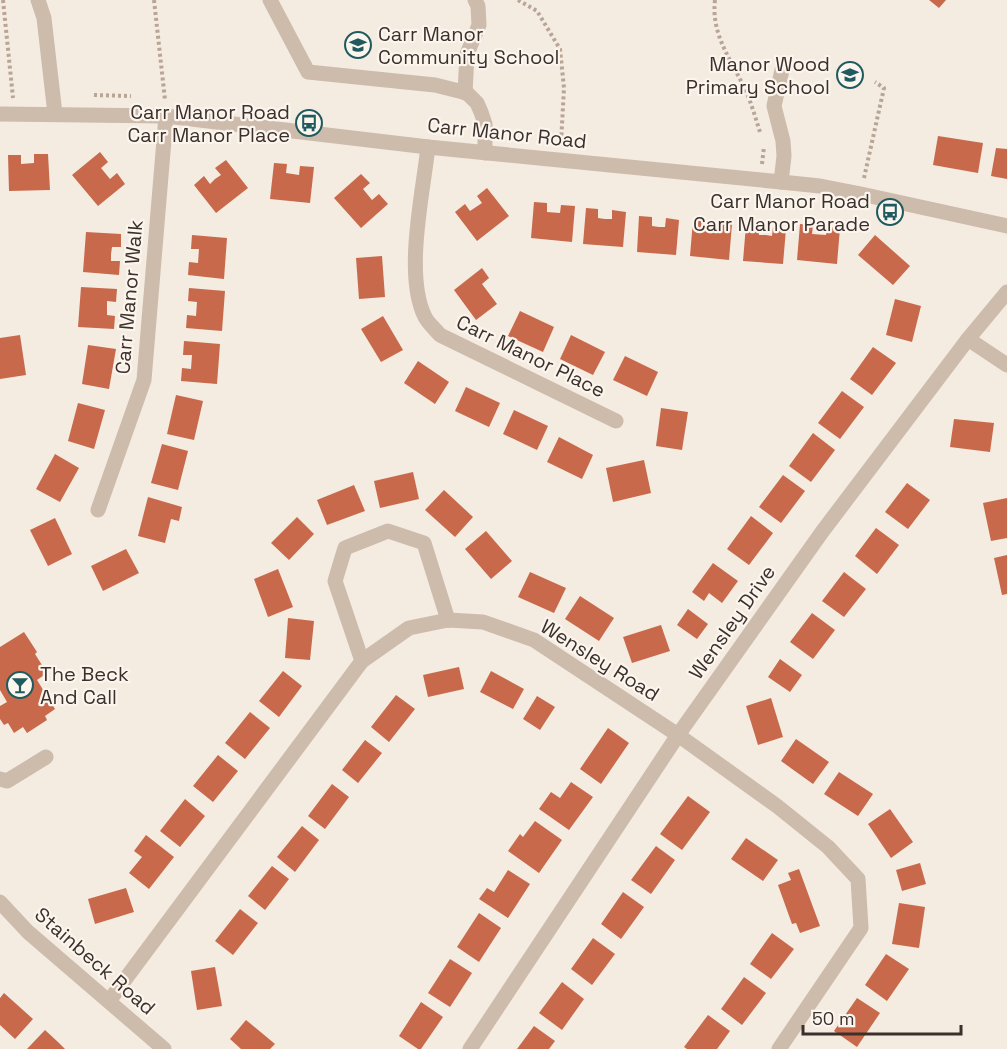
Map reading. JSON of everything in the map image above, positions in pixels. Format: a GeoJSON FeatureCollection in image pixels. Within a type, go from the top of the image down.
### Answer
{"type":"FeatureCollection","features":[{"type":"Feature","properties":{"kind":"street"},"geometry":{"type":"LineString","coordinates":[[38,0],[44,18],[55,114]]}},
{"type":"Feature","properties":{"kind":"street"},"geometry":{"type":"LineString","coordinates":[[270,0],[308,72],[435,85],[465,93],[477,103],[482,112],[485,124],[484,153]]}},
{"type":"Feature","properties":{"kind":"street"},"geometry":{"type":"LineString","coordinates":[[465,93],[467,54],[479,25],[478,6],[475,0]]}},
{"type":"Feature","properties":{"kind":"street"},"geometry":{"type":"LineString","coordinates":[[781,182],[783,141],[774,106],[782,70]]}},
{"type":"Feature","properties":{"kind":"street","name":"Carr Manor Road"},"geometry":{"type":"LineString","coordinates":[[7,114],[166,116],[484,153],[820,186],[1007,226]]}},
{"type":"Feature","properties":{"kind":"street","name":"Carr Manor Walk"},"geometry":{"type":"LineString","coordinates":[[98,510],[144,380],[166,116]]}},
{"type":"Feature","properties":{"kind":"street","name":"Carr Manor Place"},"geometry":{"type":"LineString","coordinates":[[428,147],[416,250],[417,292],[426,318],[440,335],[616,421]]}},
{"type":"Feature","properties":{"kind":"street","name":"Wensley Drive"},"geometry":{"type":"LineString","coordinates":[[470,1049],[678,735],[822,532],[968,339],[1007,292]]}},
{"type":"Feature","properties":{"kind":"street"},"geometry":{"type":"LineString","coordinates":[[968,339],[1007,365]]}},
{"type":"Feature","properties":{"kind":"street"},"geometry":{"type":"LineString","coordinates":[[362,661],[335,581],[345,548],[388,531],[424,543],[448,620]]}},
{"type":"Feature","properties":{"kind":"street","name":"Wensley Road"},"geometry":{"type":"LineString","coordinates":[[109,1001],[362,661],[409,628],[448,620],[483,622],[534,640],[678,735],[777,806],[828,847],[858,879],[861,928],[779,1049]]}},
{"type":"Feature","properties":{"kind":"street"},"geometry":{"type":"LineString","coordinates":[[0,779],[7,781],[46,757]]}},
{"type":"Feature","properties":{"kind":"street","name":"Stainbeck Road"},"geometry":{"type":"LineString","coordinates":[[0,902],[27,932],[164,1049]]}},
{"type":"Feature","properties":{"kind":"path"},"geometry":{"type":"LineString","coordinates":[[3,0],[7,114]]}},
{"type":"Feature","properties":{"kind":"path"},"geometry":{"type":"LineString","coordinates":[[154,0],[166,116]]}},
{"type":"Feature","properties":{"kind":"path"},"geometry":{"type":"LineString","coordinates":[[518,0],[537,11],[560,49],[564,88],[561,143]]}},
{"type":"Feature","properties":{"kind":"path"},"geometry":{"type":"LineString","coordinates":[[716,0],[713,16],[728,60],[744,88],[761,135]]}},
{"type":"Feature","properties":{"kind":"path"},"geometry":{"type":"LineString","coordinates":[[861,194],[884,88],[875,82]]}},
{"type":"Feature","properties":{"kind":"path"},"geometry":{"type":"LineString","coordinates":[[761,180],[764,144]]}},
{"type":"Feature","properties":{"kind":"building"},"geometry":{"type":"Polygon","coordinates":[[[929,0],[946,0],[939,8],[929,0]]]}},
{"type":"Feature","properties":{"kind":"building"},"geometry":{"type":"Polygon","coordinates":[[[938,136],[983,143],[978,173],[933,165],[938,136]]]}},
{"type":"Feature","properties":{"kind":"building"},"geometry":{"type":"Polygon","coordinates":[[[996,148],[1007,149],[1007,179],[991,176],[996,148]]]}},
{"type":"Feature","properties":{"kind":"building"},"geometry":{"type":"Polygon","coordinates":[[[100,152],[108,162],[101,168],[110,179],[117,173],[125,184],[98,206],[72,175],[100,152]]]}},
{"type":"Feature","properties":{"kind":"building"},"geometry":{"type":"Polygon","coordinates":[[[34,154],[48,154],[50,190],[9,191],[8,155],[21,155],[21,164],[34,163],[34,154]]]}},
{"type":"Feature","properties":{"kind":"building"},"geometry":{"type":"Polygon","coordinates":[[[226,160],[248,188],[216,213],[194,185],[204,176],[210,184],[221,175],[215,168],[226,160]]]}},
{"type":"Feature","properties":{"kind":"building"},"geometry":{"type":"Polygon","coordinates":[[[274,163],[287,164],[286,173],[299,175],[300,166],[314,167],[310,203],[270,199],[274,163]]]}},
{"type":"Feature","properties":{"kind":"building"},"geometry":{"type":"Polygon","coordinates":[[[361,174],[370,183],[363,189],[372,200],[379,194],[388,204],[361,228],[334,198],[361,174]]]}},
{"type":"Feature","properties":{"kind":"building"},"geometry":{"type":"Polygon","coordinates":[[[487,188],[509,216],[477,241],[455,212],[465,204],[470,211],[482,203],[477,196],[487,188]]]}},
{"type":"Feature","properties":{"kind":"building"},"geometry":{"type":"Polygon","coordinates":[[[534,202],[547,203],[547,212],[560,213],[561,205],[575,206],[572,242],[531,238],[534,202]]]}},
{"type":"Feature","properties":{"kind":"building"},"geometry":{"type":"Polygon","coordinates":[[[586,208],[598,209],[598,218],[605,219],[612,219],[612,210],[626,212],[623,247],[583,244],[586,208]]]}},
{"type":"Feature","properties":{"kind":"building"},"geometry":{"type":"Polygon","coordinates":[[[639,216],[652,217],[652,226],[659,227],[665,227],[666,218],[679,220],[676,255],[637,252],[639,216]]]}},
{"type":"Feature","properties":{"kind":"building"},"geometry":{"type":"Polygon","coordinates":[[[693,220],[705,221],[704,230],[718,232],[719,223],[732,224],[729,260],[690,256],[693,220]]]}},
{"type":"Feature","properties":{"kind":"building"},"geometry":{"type":"Polygon","coordinates":[[[800,224],[813,225],[812,234],[826,235],[827,227],[840,228],[837,264],[797,260],[800,224]]]}},
{"type":"Feature","properties":{"kind":"building"},"geometry":{"type":"Polygon","coordinates":[[[746,225],[759,226],[759,235],[772,236],[773,227],[786,229],[783,264],[743,261],[746,225]]]}},
{"type":"Feature","properties":{"kind":"building"},"geometry":{"type":"Polygon","coordinates":[[[86,232],[121,234],[121,247],[112,247],[111,254],[111,261],[120,261],[119,275],[83,272],[86,232]]]}},
{"type":"Feature","properties":{"kind":"building"},"geometry":{"type":"Polygon","coordinates":[[[192,235],[227,238],[224,279],[188,275],[189,262],[198,263],[199,249],[191,249],[192,235]]]}},
{"type":"Feature","properties":{"kind":"building"},"geometry":{"type":"Polygon","coordinates":[[[875,235],[910,266],[893,285],[858,255],[875,235]]]}},
{"type":"Feature","properties":{"kind":"building"},"geometry":{"type":"Polygon","coordinates":[[[382,256],[385,297],[359,299],[356,258],[382,256]]]}},
{"type":"Feature","properties":{"kind":"building"},"geometry":{"type":"Polygon","coordinates":[[[482,268],[489,278],[482,284],[497,304],[476,320],[454,290],[482,268]]]}},
{"type":"Feature","properties":{"kind":"building"},"geometry":{"type":"Polygon","coordinates":[[[81,287],[117,289],[116,302],[107,301],[107,315],[115,316],[114,329],[78,327],[81,287]]]}},
{"type":"Feature","properties":{"kind":"building"},"geometry":{"type":"Polygon","coordinates":[[[189,288],[225,291],[222,331],[186,328],[187,315],[196,316],[197,302],[188,301],[189,288]]]}},
{"type":"Feature","properties":{"kind":"building"},"geometry":{"type":"Polygon","coordinates":[[[895,299],[921,306],[912,342],[886,335],[895,299]]]}},
{"type":"Feature","properties":{"kind":"building"},"geometry":{"type":"Polygon","coordinates":[[[520,311],[554,327],[543,352],[508,336],[520,311]]]}},
{"type":"Feature","properties":{"kind":"building"},"geometry":{"type":"Polygon","coordinates":[[[383,316],[403,350],[381,362],[361,329],[383,316]]]}},
{"type":"Feature","properties":{"kind":"building"},"geometry":{"type":"Polygon","coordinates":[[[20,335],[26,375],[0,379],[0,338],[20,335]]]}},
{"type":"Feature","properties":{"kind":"building"},"geometry":{"type":"Polygon","coordinates":[[[571,335],[605,352],[593,375],[560,359],[571,335]]]}},
{"type":"Feature","properties":{"kind":"building"},"geometry":{"type":"Polygon","coordinates":[[[184,341],[220,344],[217,384],[181,381],[182,368],[191,369],[192,355],[183,355],[184,341]]]}},
{"type":"Feature","properties":{"kind":"building"},"geometry":{"type":"Polygon","coordinates":[[[88,345],[116,349],[109,389],[82,384],[88,345]]]}},
{"type":"Feature","properties":{"kind":"building"},"geometry":{"type":"Polygon","coordinates":[[[873,347],[896,363],[872,395],[850,379],[873,347]]]}},
{"type":"Feature","properties":{"kind":"building"},"geometry":{"type":"Polygon","coordinates":[[[625,356],[658,372],[647,396],[613,380],[625,356]]]}},
{"type":"Feature","properties":{"kind":"building"},"geometry":{"type":"Polygon","coordinates":[[[418,361],[449,382],[435,404],[404,383],[418,361]]]}},
{"type":"Feature","properties":{"kind":"building"},"geometry":{"type":"Polygon","coordinates":[[[466,387],[500,403],[489,427],[455,411],[466,387]]]}},
{"type":"Feature","properties":{"kind":"building"},"geometry":{"type":"Polygon","coordinates":[[[842,391],[864,407],[840,439],[818,423],[842,391]]]}},
{"type":"Feature","properties":{"kind":"building"},"geometry":{"type":"Polygon","coordinates":[[[176,395],[203,401],[194,440],[167,434],[176,395]]]}},
{"type":"Feature","properties":{"kind":"building"},"geometry":{"type":"Polygon","coordinates":[[[78,403],[105,410],[94,449],[68,441],[78,403]]]}},
{"type":"Feature","properties":{"kind":"building"},"geometry":{"type":"Polygon","coordinates":[[[661,408],[688,412],[682,450],[656,446],[661,408]]]}},
{"type":"Feature","properties":{"kind":"building"},"geometry":{"type":"Polygon","coordinates":[[[514,410],[548,426],[537,450],[503,434],[514,410]]]}},
{"type":"Feature","properties":{"kind":"building"},"geometry":{"type":"Polygon","coordinates":[[[954,419],[994,423],[990,452],[950,447],[954,419]]]}},
{"type":"Feature","properties":{"kind":"building"},"geometry":{"type":"Polygon","coordinates":[[[813,433],[835,450],[811,482],[789,466],[813,433]]]}},
{"type":"Feature","properties":{"kind":"building"},"geometry":{"type":"Polygon","coordinates":[[[559,437],[593,455],[582,479],[547,462],[559,437]]]}},
{"type":"Feature","properties":{"kind":"building"},"geometry":{"type":"Polygon","coordinates":[[[162,444],[188,451],[178,490],[151,483],[162,444]]]}},
{"type":"Feature","properties":{"kind":"building"},"geometry":{"type":"Polygon","coordinates":[[[55,454],[79,468],[60,502],[36,489],[55,454]]]}},
{"type":"Feature","properties":{"kind":"building"},"geometry":{"type":"Polygon","coordinates":[[[644,460],[651,493],[613,502],[606,468],[644,460]]]}},
{"type":"Feature","properties":{"kind":"building"},"geometry":{"type":"Polygon","coordinates":[[[413,472],[419,499],[380,508],[374,481],[413,472]]]}},
{"type":"Feature","properties":{"kind":"building"},"geometry":{"type":"Polygon","coordinates":[[[783,475],[805,491],[781,523],[759,507],[783,475]]]}},
{"type":"Feature","properties":{"kind":"building"},"geometry":{"type":"Polygon","coordinates":[[[907,483],[930,500],[908,529],[885,512],[907,483]]]}},
{"type":"Feature","properties":{"kind":"building"},"geometry":{"type":"Polygon","coordinates":[[[354,485],[365,511],[327,525],[317,500],[354,485]]]}},
{"type":"Feature","properties":{"kind":"building"},"geometry":{"type":"Polygon","coordinates":[[[444,490],[473,517],[455,537],[425,510],[444,490]]]}},
{"type":"Feature","properties":{"kind":"building"},"geometry":{"type":"Polygon","coordinates":[[[148,497],[182,507],[179,521],[171,519],[165,543],[138,536],[148,497]]]}},
{"type":"Feature","properties":{"kind":"building"},"geometry":{"type":"Polygon","coordinates":[[[1007,498],[1007,538],[991,541],[983,503],[1007,498]]]}},
{"type":"Feature","properties":{"kind":"building"},"geometry":{"type":"Polygon","coordinates":[[[751,516],[773,533],[749,565],[727,549],[751,516]]]}},
{"type":"Feature","properties":{"kind":"building"},"geometry":{"type":"Polygon","coordinates":[[[297,517],[314,534],[289,560],[271,543],[297,517]]]}},
{"type":"Feature","properties":{"kind":"building"},"geometry":{"type":"Polygon","coordinates":[[[55,518],[72,554],[48,566],[30,530],[55,518]]]}},
{"type":"Feature","properties":{"kind":"building"},"geometry":{"type":"Polygon","coordinates":[[[876,528],[899,545],[877,574],[855,556],[876,528]]]}},
{"type":"Feature","properties":{"kind":"building"},"geometry":{"type":"Polygon","coordinates":[[[486,531],[512,561],[491,579],[465,549],[486,531]]]}},
{"type":"Feature","properties":{"kind":"building"},"geometry":{"type":"Polygon","coordinates":[[[126,549],[139,573],[103,591],[91,566],[126,549]]]}},
{"type":"Feature","properties":{"kind":"building"},"geometry":{"type":"Polygon","coordinates":[[[1007,555],[1007,594],[1002,595],[994,558],[1007,555]]]}},
{"type":"Feature","properties":{"kind":"building"},"geometry":{"type":"Polygon","coordinates":[[[713,563],[738,581],[722,603],[709,593],[704,601],[692,592],[713,563]]]}},
{"type":"Feature","properties":{"kind":"building"},"geometry":{"type":"Polygon","coordinates":[[[278,569],[293,607],[268,617],[254,579],[278,569]]]}},
{"type":"Feature","properties":{"kind":"building"},"geometry":{"type":"Polygon","coordinates":[[[530,572],[566,588],[554,613],[518,597],[530,572]]]}},
{"type":"Feature","properties":{"kind":"building"},"geometry":{"type":"Polygon","coordinates":[[[844,572],[866,589],[844,617],[822,601],[844,572]]]}},
{"type":"Feature","properties":{"kind":"building"},"geometry":{"type":"Polygon","coordinates":[[[580,596],[614,618],[599,641],[565,619],[580,596]]]}},
{"type":"Feature","properties":{"kind":"building"},"geometry":{"type":"Polygon","coordinates":[[[688,609],[708,624],[697,639],[677,625],[688,609]]]}},
{"type":"Feature","properties":{"kind":"building"},"geometry":{"type":"Polygon","coordinates":[[[812,613],[835,630],[813,659],[790,642],[812,613]]]}},
{"type":"Feature","properties":{"kind":"building"},"geometry":{"type":"Polygon","coordinates":[[[288,618],[314,621],[310,660],[285,658],[288,618]]]}},
{"type":"Feature","properties":{"kind":"building"},"geometry":{"type":"Polygon","coordinates":[[[661,625],[670,651],[632,663],[623,637],[661,625]]]}},
{"type":"Feature","properties":{"kind":"building","name":"The Beck And Call"},"geometry":{"type":"Polygon","coordinates":[[[24,632],[47,673],[37,680],[55,709],[45,716],[47,720],[27,733],[23,727],[14,733],[8,723],[4,725],[0,719],[0,706],[7,702],[0,690],[0,647],[24,632]]]}},
{"type":"Feature","properties":{"kind":"building"},"geometry":{"type":"Polygon","coordinates":[[[780,659],[802,675],[790,692],[768,677],[780,659]]]}},
{"type":"Feature","properties":{"kind":"building"},"geometry":{"type":"Polygon","coordinates":[[[459,667],[464,689],[428,697],[423,675],[459,667]]]}},
{"type":"Feature","properties":{"kind":"building"},"geometry":{"type":"Polygon","coordinates":[[[283,671],[302,686],[279,717],[259,701],[283,671]]]}},
{"type":"Feature","properties":{"kind":"building"},"geometry":{"type":"Polygon","coordinates":[[[491,671],[524,689],[513,709],[480,692],[491,671]]]}},
{"type":"Feature","properties":{"kind":"building"},"geometry":{"type":"Polygon","coordinates":[[[396,695],[415,709],[389,742],[371,727],[396,695]]]}},
{"type":"Feature","properties":{"kind":"building"},"geometry":{"type":"Polygon","coordinates":[[[537,696],[555,707],[540,730],[523,719],[537,696]]]}},
{"type":"Feature","properties":{"kind":"building"},"geometry":{"type":"Polygon","coordinates":[[[771,698],[783,737],[758,745],[746,706],[771,698]]]}},
{"type":"Feature","properties":{"kind":"building"},"geometry":{"type":"Polygon","coordinates":[[[250,712],[270,728],[245,759],[225,743],[250,712]]]}},
{"type":"Feature","properties":{"kind":"building"},"geometry":{"type":"Polygon","coordinates":[[[608,728],[629,743],[601,784],[580,769],[608,728]]]}},
{"type":"Feature","properties":{"kind":"building"},"geometry":{"type":"Polygon","coordinates":[[[796,739],[829,762],[813,784],[781,761],[796,739]]]}},
{"type":"Feature","properties":{"kind":"building"},"geometry":{"type":"Polygon","coordinates":[[[365,740],[382,753],[358,783],[342,770],[365,740]]]}},
{"type":"Feature","properties":{"kind":"building"},"geometry":{"type":"Polygon","coordinates":[[[218,755],[238,771],[213,802],[193,786],[218,755]]]}},
{"type":"Feature","properties":{"kind":"building"},"geometry":{"type":"Polygon","coordinates":[[[839,772],[873,794],[858,816],[824,794],[839,772]]]}},
{"type":"Feature","properties":{"kind":"building"},"geometry":{"type":"Polygon","coordinates":[[[571,782],[593,797],[569,830],[539,809],[551,792],[560,798],[571,782]]]}},
{"type":"Feature","properties":{"kind":"building"},"geometry":{"type":"Polygon","coordinates":[[[332,784],[349,797],[325,829],[308,816],[332,784]]]}},
{"type":"Feature","properties":{"kind":"building"},"geometry":{"type":"Polygon","coordinates":[[[688,796],[710,812],[682,850],[660,834],[688,796]]]}},
{"type":"Feature","properties":{"kind":"building"},"geometry":{"type":"Polygon","coordinates":[[[185,799],[205,816],[180,847],[160,831],[185,799]]]}},
{"type":"Feature","properties":{"kind":"building"},"geometry":{"type":"Polygon","coordinates":[[[890,809],[913,842],[891,858],[868,824],[890,809]]]}},
{"type":"Feature","properties":{"kind":"building"},"geometry":{"type":"Polygon","coordinates":[[[535,821],[562,840],[539,873],[508,851],[520,834],[523,837],[535,821]]]}},
{"type":"Feature","properties":{"kind":"building"},"geometry":{"type":"Polygon","coordinates":[[[302,826],[319,840],[295,872],[277,857],[302,826]]]}},
{"type":"Feature","properties":{"kind":"building"},"geometry":{"type":"Polygon","coordinates":[[[146,835],[174,857],[149,889],[129,873],[142,857],[134,851],[146,835]]]}},
{"type":"Feature","properties":{"kind":"building"},"geometry":{"type":"Polygon","coordinates":[[[746,838],[778,860],[763,881],[731,859],[746,838]]]}},
{"type":"Feature","properties":{"kind":"building"},"geometry":{"type":"Polygon","coordinates":[[[656,846],[675,860],[651,894],[631,880],[656,846]]]}},
{"type":"Feature","properties":{"kind":"building"},"geometry":{"type":"Polygon","coordinates":[[[920,863],[926,884],[902,891],[896,870],[920,863]]]}},
{"type":"Feature","properties":{"kind":"building"},"geometry":{"type":"Polygon","coordinates":[[[272,866],[289,879],[265,910],[248,896],[272,866]]]}},
{"type":"Feature","properties":{"kind":"building"},"geometry":{"type":"Polygon","coordinates":[[[799,869],[820,926],[800,933],[796,923],[792,924],[778,885],[791,880],[788,873],[799,869]]]}},
{"type":"Feature","properties":{"kind":"building"},"geometry":{"type":"Polygon","coordinates":[[[508,870],[530,884],[508,918],[479,899],[487,888],[494,892],[508,870]]]}},
{"type":"Feature","properties":{"kind":"building"},"geometry":{"type":"Polygon","coordinates":[[[126,888],[134,912],[95,924],[88,899],[126,888]]]}},
{"type":"Feature","properties":{"kind":"building"},"geometry":{"type":"Polygon","coordinates":[[[623,892],[644,907],[621,939],[601,924],[623,892]]]}},
{"type":"Feature","properties":{"kind":"building"},"geometry":{"type":"Polygon","coordinates":[[[899,903],[925,907],[919,948],[892,944],[899,903]]]}},
{"type":"Feature","properties":{"kind":"building"},"geometry":{"type":"Polygon","coordinates":[[[240,909],[258,923],[233,955],[215,941],[240,909]]]}},
{"type":"Feature","properties":{"kind":"building"},"geometry":{"type":"Polygon","coordinates":[[[479,913],[501,928],[479,962],[457,947],[479,913]]]}},
{"type":"Feature","properties":{"kind":"building"},"geometry":{"type":"Polygon","coordinates":[[[772,933],[794,949],[771,979],[750,964],[772,933]]]}},
{"type":"Feature","properties":{"kind":"building"},"geometry":{"type":"Polygon","coordinates":[[[593,938],[615,954],[592,985],[571,969],[593,938]]]}},
{"type":"Feature","properties":{"kind":"building"},"geometry":{"type":"Polygon","coordinates":[[[886,954],[909,969],[887,1001],[865,985],[886,954]]]}},
{"type":"Feature","properties":{"kind":"building"},"geometry":{"type":"Polygon","coordinates":[[[450,959],[472,973],[450,1007],[428,993],[450,959]]]}},
{"type":"Feature","properties":{"kind":"building"},"geometry":{"type":"Polygon","coordinates":[[[215,967],[222,1006],[197,1010],[191,971],[215,967]]]}},
{"type":"Feature","properties":{"kind":"building"},"geometry":{"type":"Polygon","coordinates":[[[744,977],[766,993],[742,1025],[721,1009],[744,977]]]}},
{"type":"Feature","properties":{"kind":"building"},"geometry":{"type":"Polygon","coordinates":[[[562,982],[584,999],[562,1030],[539,1013],[562,982]]]}},
{"type":"Feature","properties":{"kind":"building"},"geometry":{"type":"Polygon","coordinates":[[[4,993],[33,1019],[15,1039],[0,1025],[0,998],[4,993]]]}},
{"type":"Feature","properties":{"kind":"building"},"geometry":{"type":"Polygon","coordinates":[[[857,998],[880,1013],[857,1047],[834,1031],[857,998]]]}},
{"type":"Feature","properties":{"kind":"building"},"geometry":{"type":"Polygon","coordinates":[[[421,1002],[443,1017],[421,1049],[418,1049],[399,1036],[421,1002]]]}},
{"type":"Feature","properties":{"kind":"building"},"geometry":{"type":"Polygon","coordinates":[[[708,1015],[730,1031],[717,1049],[687,1049],[684,1047],[708,1015]]]}},
{"type":"Feature","properties":{"kind":"building"},"geometry":{"type":"Polygon","coordinates":[[[246,1020],[275,1044],[270,1049],[241,1049],[230,1039],[246,1020]]]}},
{"type":"Feature","properties":{"kind":"building"},"geometry":{"type":"Polygon","coordinates":[[[534,1026],[555,1041],[549,1049],[517,1049],[534,1026]]]}},
{"type":"Feature","properties":{"kind":"building"},"geometry":{"type":"Polygon","coordinates":[[[45,1030],[59,1043],[65,1049],[27,1049],[45,1030]]]}},
{"type":"Feature","properties":{"kind":"place","name":"Carr Manor Community School"},"geometry":{"type":"Point","coordinates":[358,45]}},
{"type":"Feature","properties":{"kind":"place","name":"Manor Wood Primary School"},"geometry":{"type":"Point","coordinates":[850,75]}},
{"type":"Feature","properties":{"kind":"place","name":"Carr Manor Road Carr Manor Place"},"geometry":{"type":"Point","coordinates":[309,123]}},
{"type":"Feature","properties":{"kind":"place","name":"Carr Manor Road Carr Manor Parade"},"geometry":{"type":"Point","coordinates":[890,212]}},
{"type":"Feature","properties":{"kind":"place","name":"The Beck And Call"},"geometry":{"type":"Point","coordinates":[20,685]}}]}
